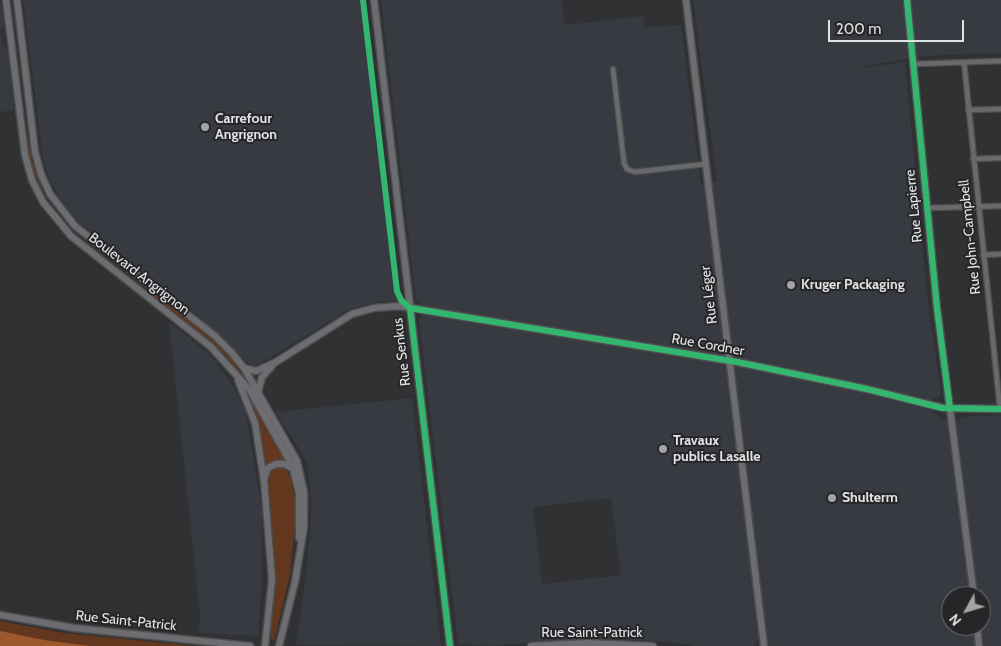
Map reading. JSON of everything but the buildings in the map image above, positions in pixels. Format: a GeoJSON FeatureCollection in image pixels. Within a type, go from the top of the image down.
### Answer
{"type":"FeatureCollection","features":[{"type":"Feature","properties":{"kind":"street","name":"Boulevard Angrignon"},"geometry":{"type":"LineString","coordinates":[[6,0],[25,155],[30,175],[42,202],[58,224],[75,240],[211,347],[235,371],[253,395],[294,469],[299,493],[300,547]]}},
{"type":"Feature","properties":{"kind":"street","name":"Boulevard Angrignon"},"geometry":{"type":"LineString","coordinates":[[17,0],[35,152],[41,174],[50,194],[62,212],[78,228],[215,336],[244,368],[294,455],[301,473],[305,505],[304,527],[295,582],[279,646]]}},
{"type":"Feature","properties":{"kind":"street","name":"Rue Senkus"},"geometry":{"type":"LineString","coordinates":[[374,0],[450,646]]}},
{"type":"Feature","properties":{"kind":"street","name":"Rue Léger"},"geometry":{"type":"LineString","coordinates":[[686,0],[764,646]]}},
{"type":"Feature","properties":{"kind":"street","name":"Rue Lapierre"},"geometry":{"type":"LineString","coordinates":[[907,0],[937,308],[973,586]]}},
{"type":"Feature","properties":{"kind":"street"},"geometry":{"type":"LineString","coordinates":[[913,64],[1001,61]]}},
{"type":"Feature","properties":{"kind":"street","name":"Rue John-Campbell"},"geometry":{"type":"LineString","coordinates":[[964,62],[1000,409]]}},
{"type":"Feature","properties":{"kind":"street"},"geometry":{"type":"LineString","coordinates":[[613,69],[624,163],[627,169],[635,172],[706,164]]}},
{"type":"Feature","properties":{"kind":"street"},"geometry":{"type":"LineString","coordinates":[[968,110],[1001,109]]}},
{"type":"Feature","properties":{"kind":"street"},"geometry":{"type":"LineString","coordinates":[[973,159],[1001,158]]}},
{"type":"Feature","properties":{"kind":"street"},"geometry":{"type":"LineString","coordinates":[[927,208],[1001,206]]}},
{"type":"Feature","properties":{"kind":"street"},"geometry":{"type":"LineString","coordinates":[[983,254],[1001,254]]}},
{"type":"Feature","properties":{"kind":"street","name":"Rue Cordner"},"geometry":{"type":"LineString","coordinates":[[276,362],[352,314],[382,306],[410,308],[730,361],[950,409],[1000,409]]}},
{"type":"Feature","properties":{"kind":"street"},"geometry":{"type":"LineString","coordinates":[[244,368],[256,371],[276,362]]}},
{"type":"Feature","properties":{"kind":"street"},"geometry":{"type":"LineString","coordinates":[[258,393],[263,376],[276,362]]}},
{"type":"Feature","properties":{"kind":"street"},"geometry":{"type":"LineString","coordinates":[[235,371],[254,418],[264,480],[272,579],[265,646]]}},
{"type":"Feature","properties":{"kind":"street"},"geometry":{"type":"LineString","coordinates":[[264,480],[267,471],[273,464],[281,463],[294,469]]}},
{"type":"Feature","properties":{"kind":"street","name":"Rue Saint-Patrick"},"geometry":{"type":"LineString","coordinates":[[0,615],[74,628],[250,646]]}},
{"type":"Feature","properties":{"kind":"street","name":"Rue Saint-Patrick"},"geometry":{"type":"LineString","coordinates":[[531,646],[597,643],[653,646]]}},
{"type":"Feature","properties":{"kind":"shaded area"},"geometry":{"type":"Polygon","coordinates":[[[0,0],[5,25],[0,30],[0,0]]]}},
{"type":"Feature","properties":{"kind":"shaded area","name":"Carrefour Angrignon"},"geometry":{"type":"Polygon","coordinates":[[[23,0],[365,0],[396,254],[398,301],[382,301],[349,309],[253,368],[193,312],[90,231],[71,214],[60,199],[50,181],[43,159],[23,0]]]}},
{"type":"Feature","properties":{"kind":"shaded area"},"geometry":{"type":"Polygon","coordinates":[[[381,0],[562,0],[565,25],[643,16],[645,27],[681,25],[701,185],[717,182],[693,0],[1001,0],[1001,53],[921,56],[851,69],[905,62],[927,296],[941,394],[937,398],[932,398],[934,413],[943,419],[960,421],[961,417],[1001,415],[1001,646],[769,646],[766,638],[757,641],[754,646],[696,646],[661,641],[586,638],[489,646],[458,644],[419,321],[422,316],[420,302],[416,300],[381,0]],[[611,498],[533,507],[542,584],[621,575],[611,498]]]}},
{"type":"Feature","properties":{"kind":"shaded area"},"geometry":{"type":"Polygon","coordinates":[[[0,30],[2,44],[7,48],[14,110],[0,112],[0,30]]]}},
{"type":"Feature","properties":{"kind":"shaded area"},"geometry":{"type":"Polygon","coordinates":[[[24,118],[32,160],[43,192],[30,163],[24,118]]]}},
{"type":"Feature","properties":{"kind":"shaded area"},"geometry":{"type":"Polygon","coordinates":[[[152,291],[215,342],[234,362],[249,383],[219,349],[150,294],[152,291]]]}},
{"type":"Feature","properties":{"kind":"shaded area"},"geometry":{"type":"Polygon","coordinates":[[[169,322],[209,354],[233,385],[246,412],[262,511],[262,577],[258,636],[199,633],[200,614],[169,322]]]}},
{"type":"Feature","properties":{"kind":"shaded area"},"geometry":{"type":"Polygon","coordinates":[[[247,391],[287,462],[274,461],[265,469],[256,417],[247,391]]]}},
{"type":"Feature","properties":{"kind":"shaded area"},"geometry":{"type":"Polygon","coordinates":[[[412,398],[441,646],[296,645],[307,568],[312,503],[307,462],[276,412],[412,398]]]}},
{"type":"Feature","properties":{"kind":"shaded area"},"geometry":{"type":"Polygon","coordinates":[[[280,466],[285,468],[290,476],[296,502],[296,515],[290,575],[274,642],[270,634],[276,574],[268,476],[272,470],[280,466]]]}},
{"type":"Feature","properties":{"kind":"shaded area"},"geometry":{"type":"Polygon","coordinates":[[[0,621],[64,633],[194,646],[0,646],[0,621]]]}},
{"type":"Feature","properties":{"kind":"shaded area"},"geometry":{"type":"Polygon","coordinates":[[[0,631],[44,640],[89,646],[0,646],[0,631]]]}},
{"type":"Feature","properties":{"kind":"cycle path"},"geometry":{"type":"LineString","coordinates":[[363,0],[397,291],[401,300],[410,308],[450,646]]}},
{"type":"Feature","properties":{"kind":"cycle path"},"geometry":{"type":"LineString","coordinates":[[907,0],[937,308],[950,409]]}},
{"type":"Feature","properties":{"kind":"cycle path"},"geometry":{"type":"LineString","coordinates":[[410,308],[737,362],[867,389],[942,408],[1001,409]]}},
{"type":"Feature","properties":{"kind":"place","name":"Carrefour Angrignon"},"geometry":{"type":"Point","coordinates":[205,127]}},
{"type":"Feature","properties":{"kind":"place","name":"Kruger Packaging"},"geometry":{"type":"Point","coordinates":[791,285]}},
{"type":"Feature","properties":{"kind":"place","name":"Travaux publics Lasalle"},"geometry":{"type":"Point","coordinates":[663,449]}},
{"type":"Feature","properties":{"kind":"place","name":"Shulterm"},"geometry":{"type":"Point","coordinates":[832,498]}}]}
